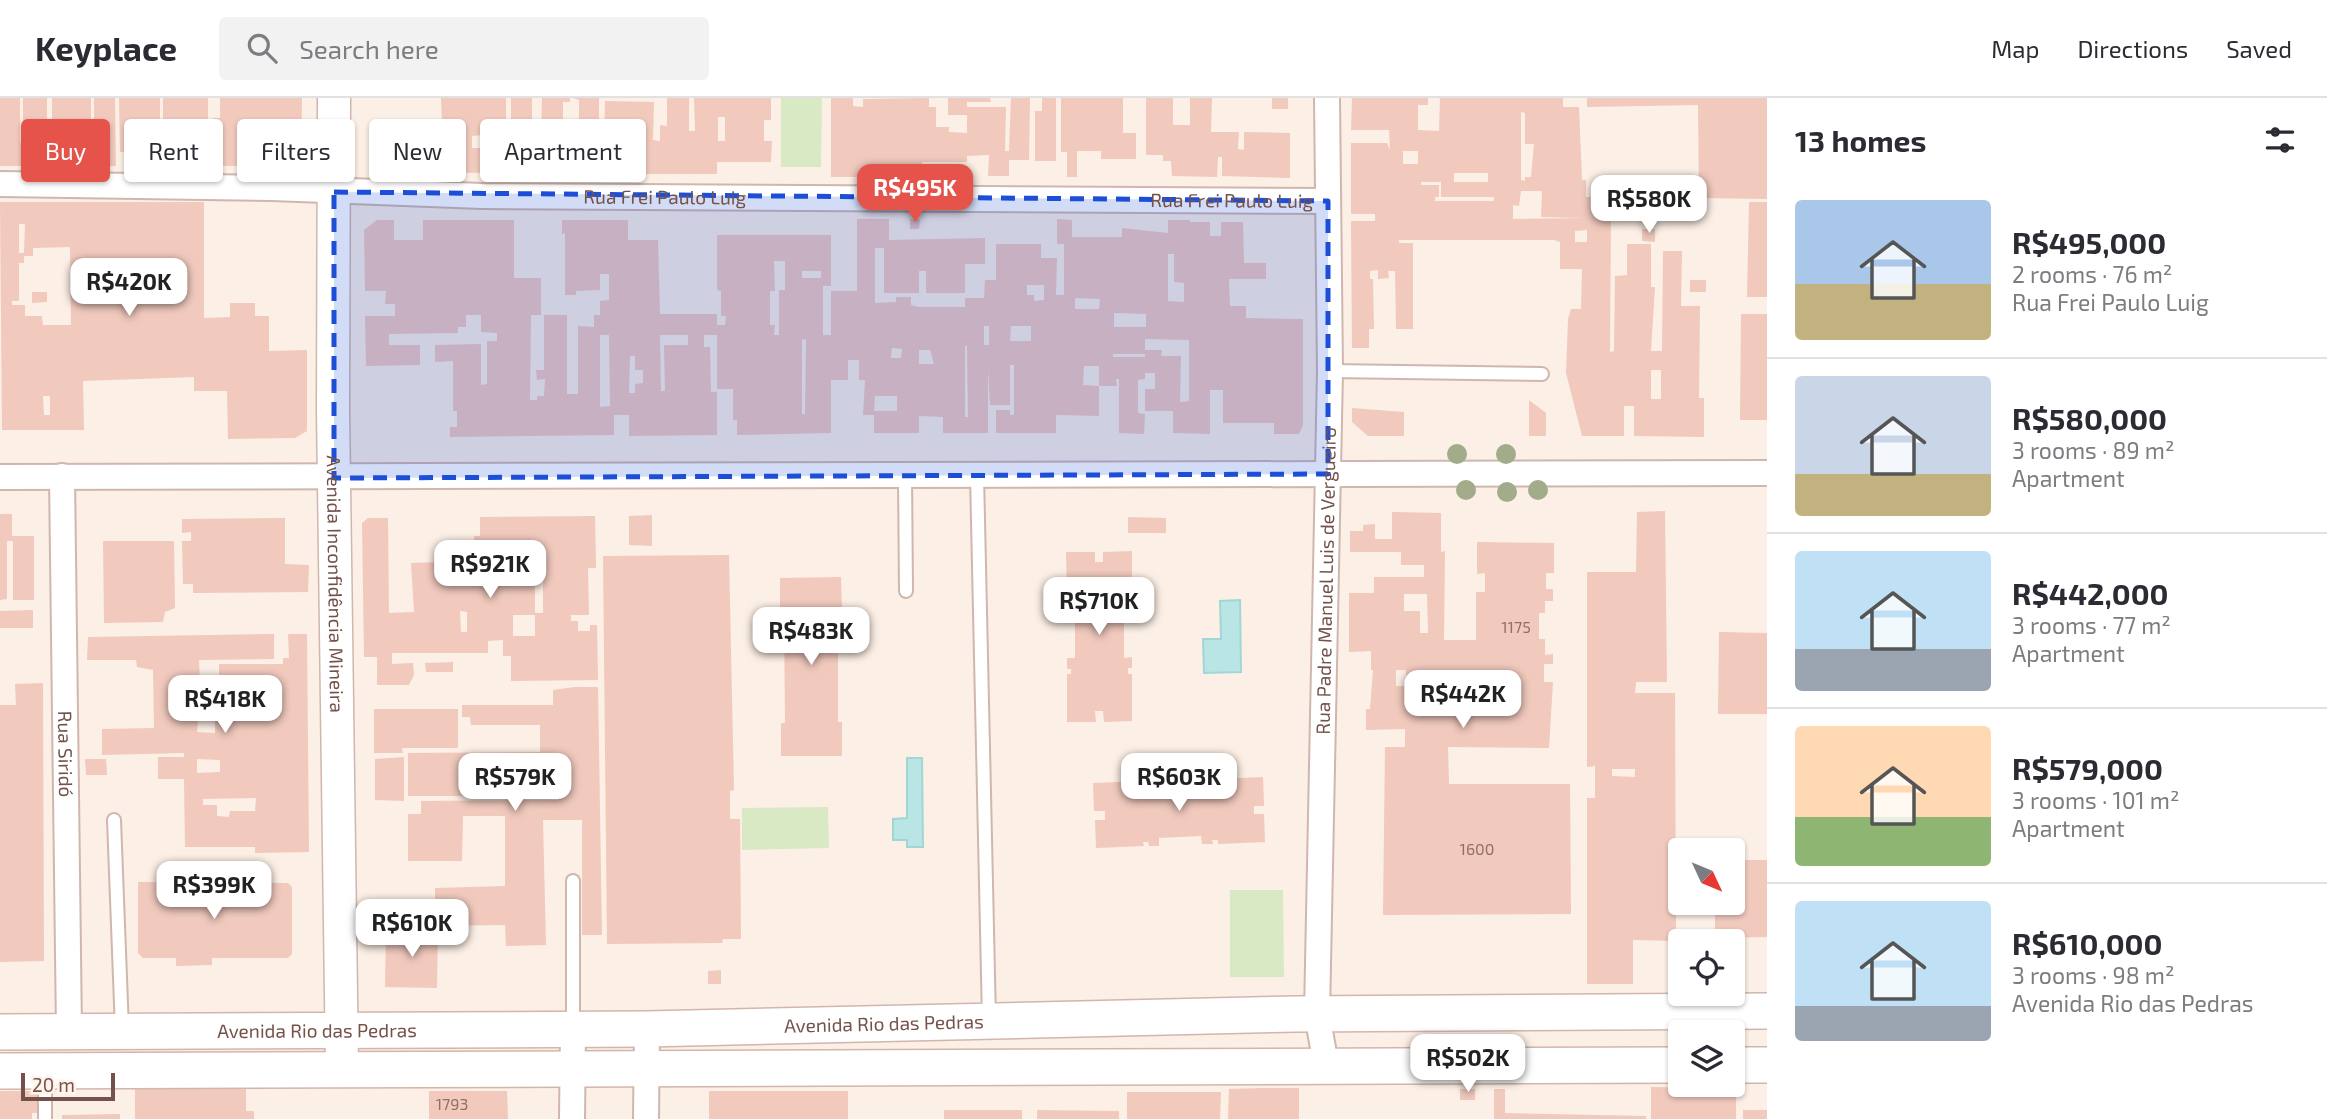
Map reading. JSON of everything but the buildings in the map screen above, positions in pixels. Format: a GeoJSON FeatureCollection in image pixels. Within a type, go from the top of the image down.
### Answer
{"type":"FeatureCollection","features":[{"type":"Feature","properties":{"kind":"main road","name":"Avenida Rio das Pedras"},"geometry":{"type":"LineString","coordinates":[[0,1032],[573,1030],[1317,1014],[1767,1012]]}},
{"type":"Feature","properties":{"kind":"main road","name":"Avenida Rio das Pedras"},"geometry":{"type":"LineString","coordinates":[[0,1071],[1668,1065]]}},
{"type":"Feature","properties":{"kind":"main road"},"geometry":{"type":"LineString","coordinates":[[1745,1065],[1767,1065]]}},
{"type":"Feature","properties":{"kind":"street","name":"Avenida Inconfidência Mineira"},"geometry":{"type":"LineString","coordinates":[[334,98],[334,478],[342,1069]]}},
{"type":"Feature","properties":{"kind":"street","name":"Rua Padre Manuel Luis de Vergueiro"},"geometry":{"type":"LineString","coordinates":[[1326,1065],[1317,1014],[1330,371],[1327,98]]}},
{"type":"Feature","properties":{"kind":"street","name":"Rua Frei Paulo Luig"},"geometry":{"type":"LineString","coordinates":[[0,184],[482,196],[1328,201]]}},
{"type":"Feature","properties":{"kind":"street"},"geometry":{"type":"LineString","coordinates":[[0,477],[1767,473]]}},
{"type":"Feature","properties":{"kind":"street","name":"Rua Siridó"},"geometry":{"type":"LineString","coordinates":[[62,476],[69,1032]]}},
{"type":"Feature","properties":{"kind":"street"},"geometry":{"type":"LineString","coordinates":[[646,1119],[647,1029]]}},
{"type":"Feature","properties":{"kind":"street"},"geometry":{"type":"LineString","coordinates":[[572,1119],[573,1030]]}},
{"type":"Feature","properties":{"kind":"lane"},"geometry":{"type":"LineString","coordinates":[[1330,371],[1542,374]]}},
{"type":"Feature","properties":{"kind":"lane"},"geometry":{"type":"LineString","coordinates":[[977,475],[989,1020]]}},
{"type":"Feature","properties":{"kind":"lane"},"geometry":{"type":"LineString","coordinates":[[905,476],[906,591]]}},
{"type":"Feature","properties":{"kind":"lane"},"geometry":{"type":"LineString","coordinates":[[114,820],[122,1031]]}},
{"type":"Feature","properties":{"kind":"lane"},"geometry":{"type":"LineString","coordinates":[[573,881],[573,1030]]}},
{"type":"Feature","properties":{"kind":"lane"},"geometry":{"type":"LineString","coordinates":[[45,1071],[45,1119]]}},
{"type":"Feature","properties":{"kind":"highlighted area"},"geometry":{"type":"Polygon","coordinates":[[[334,192],[1328,201],[1328,474],[334,478],[334,192]]]}},
{"type":"Feature","properties":{"kind":"green space"},"geometry":{"type":"Polygon","coordinates":[[[781,98],[822,98],[821,167],[781,167],[781,98]]]}},
{"type":"Feature","properties":{"kind":"green space"},"geometry":{"type":"Polygon","coordinates":[[[828,807],[829,848],[742,850],[742,808],[828,807]]]}},
{"type":"Feature","properties":{"kind":"green space"},"geometry":{"type":"Polygon","coordinates":[[[1230,890],[1283,890],[1284,977],[1230,977],[1230,890]]]}},
{"type":"Feature","properties":{"kind":"water"},"geometry":{"type":"Polygon","coordinates":[[[1240,600],[1241,672],[1204,673],[1203,639],[1221,639],[1220,601],[1240,600]]]}},
{"type":"Feature","properties":{"kind":"water"},"geometry":{"type":"Polygon","coordinates":[[[907,758],[922,758],[923,847],[907,847],[907,840],[893,840],[893,819],[907,818],[907,758]]]}}]}
